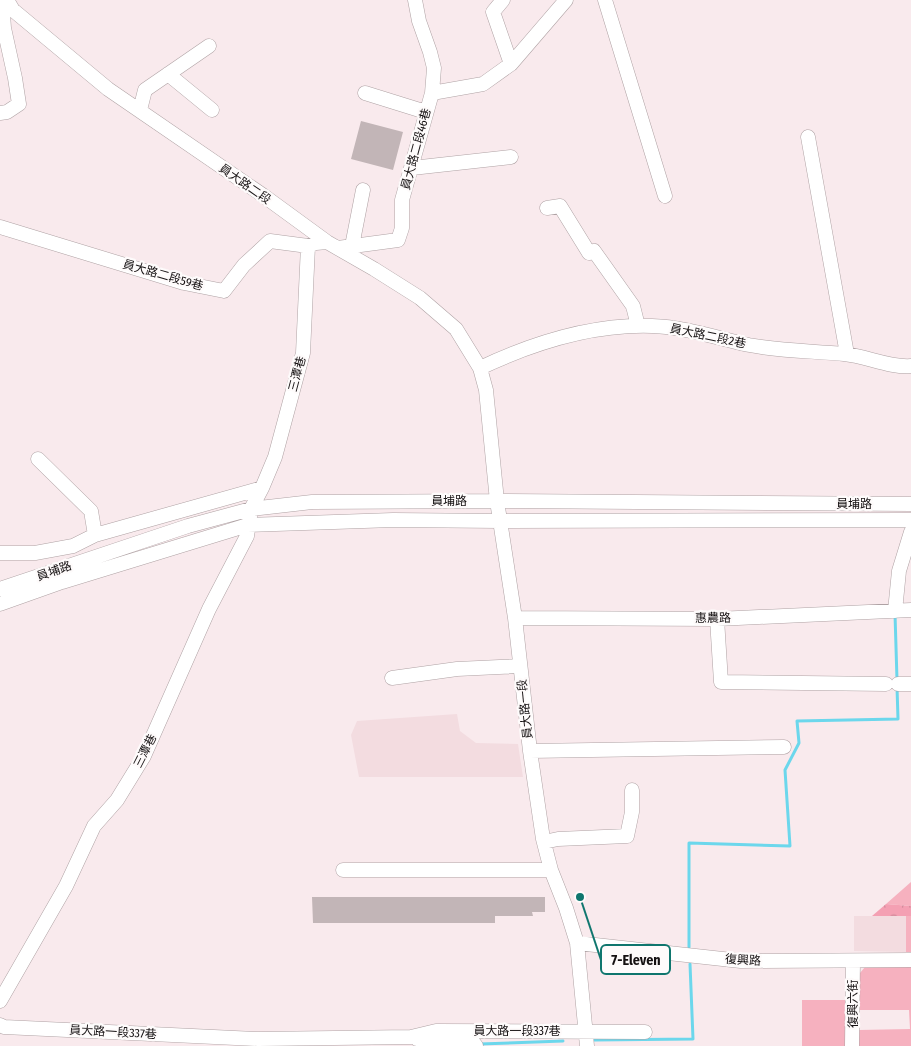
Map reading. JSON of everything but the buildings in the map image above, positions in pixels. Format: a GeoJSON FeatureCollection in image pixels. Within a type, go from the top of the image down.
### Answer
{"type":"FeatureCollection","features":[{"type":"Feature","properties":{"kind":"street"},"geometry":{"type":"LineString","coordinates":[[0,113],[7,112],[18,104],[15,78],[4,28],[2,0]]}},
{"type":"Feature","properties":{"kind":"street","name":"員大路二段"},"geometry":{"type":"LineString","coordinates":[[7,0],[13,10],[108,88],[420,298],[456,329],[480,368]]}},
{"type":"Feature","properties":{"kind":"street","name":"員大路二段46巷"},"geometry":{"type":"LineString","coordinates":[[339,245],[398,240],[402,228],[402,200],[432,93],[434,68],[419,22],[415,0]]}},
{"type":"Feature","properties":{"kind":"street"},"geometry":{"type":"LineString","coordinates":[[503,0],[493,12],[511,64]]}},
{"type":"Feature","properties":{"kind":"street"},"geometry":{"type":"LineString","coordinates":[[432,93],[483,84],[511,64],[566,0]]}},
{"type":"Feature","properties":{"kind":"street"},"geometry":{"type":"LineString","coordinates":[[605,0],[665,196]]}},
{"type":"Feature","properties":{"kind":"street"},"geometry":{"type":"LineString","coordinates":[[140,110],[145,90],[208,46]]}},
{"type":"Feature","properties":{"kind":"street"},"geometry":{"type":"LineString","coordinates":[[168,74],[212,110]]}},
{"type":"Feature","properties":{"kind":"street"},"geometry":{"type":"LineString","coordinates":[[365,93],[426,112]]}},
{"type":"Feature","properties":{"kind":"street"},"geometry":{"type":"LineString","coordinates":[[808,137],[847,354]]}},
{"type":"Feature","properties":{"kind":"street"},"geometry":{"type":"LineString","coordinates":[[412,168],[511,157]]}},
{"type":"Feature","properties":{"kind":"street"},"geometry":{"type":"LineString","coordinates":[[308,246],[316,243],[339,245],[363,190]]}},
{"type":"Feature","properties":{"kind":"street"},"geometry":{"type":"LineString","coordinates":[[547,208],[560,206],[588,252],[594,251],[630,301],[636,312],[638,326]]}},
{"type":"Feature","properties":{"kind":"street","name":"員大路二段59巷"},"geometry":{"type":"LineString","coordinates":[[0,227],[184,283],[224,291],[244,265],[270,241],[308,246]]}},
{"type":"Feature","properties":{"kind":"street","name":"三潭巷"},"geometry":{"type":"LineString","coordinates":[[0,1001],[66,886],[94,826],[117,800],[144,756],[209,608],[246,536],[251,508],[275,457],[304,353],[308,246]]}},
{"type":"Feature","properties":{"kind":"street","name":"員大路二段2巷"},"geometry":{"type":"LineString","coordinates":[[480,368],[516,352],[550,341],[583,333],[638,326],[682,329],[761,347],[847,354],[892,365],[911,366]]}},
{"type":"Feature","properties":{"kind":"street","name":"員大路一段"},"geometry":{"type":"LineString","coordinates":[[480,368],[486,390],[497,501],[515,618],[530,751],[544,842],[551,870],[577,943],[587,1046]]}},
{"type":"Feature","properties":{"kind":"street"},"geometry":{"type":"LineString","coordinates":[[38,459],[91,511],[95,535]]}},
{"type":"Feature","properties":{"kind":"street"},"geometry":{"type":"LineString","coordinates":[[0,553],[35,553],[73,546],[95,535],[262,488]]}},
{"type":"Feature","properties":{"kind":"street","name":"員埔路"},"geometry":{"type":"LineString","coordinates":[[0,589],[188,526],[251,508],[312,502],[497,501],[911,504]]}},
{"type":"Feature","properties":{"kind":"street","name":"員埔路"},"geometry":{"type":"LineString","coordinates":[[0,604],[62,582],[248,525],[393,520],[911,520]]}},
{"type":"Feature","properties":{"kind":"street"},"geometry":{"type":"LineString","coordinates":[[894,611],[899,571],[911,532]]}},
{"type":"Feature","properties":{"kind":"street","name":"惠農路"},"geometry":{"type":"LineString","coordinates":[[515,618],[717,619],[911,610]]}},
{"type":"Feature","properties":{"kind":"street"},"geometry":{"type":"LineString","coordinates":[[717,619],[721,682],[898,684]]}},
{"type":"Feature","properties":{"kind":"street"},"geometry":{"type":"LineString","coordinates":[[392,678],[457,669],[520,666]]}},
{"type":"Feature","properties":{"kind":"street"},"geometry":{"type":"LineString","coordinates":[[530,751],[784,747]]}},
{"type":"Feature","properties":{"kind":"street"},"geometry":{"type":"LineString","coordinates":[[544,842],[558,838],[627,836],[632,812],[632,790]]}},
{"type":"Feature","properties":{"kind":"street"},"geometry":{"type":"LineString","coordinates":[[343,870],[551,870]]}},
{"type":"Feature","properties":{"kind":"street","name":"復興路"},"geometry":{"type":"LineString","coordinates":[[577,943],[741,961],[911,960]]}},
{"type":"Feature","properties":{"kind":"street","name":"復興六街"},"geometry":{"type":"LineString","coordinates":[[852,1046],[853,961]]}},
{"type":"Feature","properties":{"kind":"street","name":"員大路一段337巷"},"geometry":{"type":"LineString","coordinates":[[0,1025],[4,1027],[258,1038],[411,1037],[436,1031],[645,1032]]}},
{"type":"Feature","properties":{"kind":"street"},"geometry":{"type":"LineString","coordinates":[[411,1037],[421,1041],[474,1042],[476,1046]]}},
{"type":"Feature","properties":{"kind":"shaded area"},"geometry":{"type":"Polygon","coordinates":[[[457,714],[460,731],[476,743],[518,744],[523,777],[359,777],[351,735],[357,721],[457,714]]]}},
{"type":"Feature","properties":{"kind":"shaded area"},"geometry":{"type":"Polygon","coordinates":[[[911,882],[911,906],[886,904],[911,882]]]}},
{"type":"Feature","properties":{"kind":"shaded area"},"geometry":{"type":"Polygon","coordinates":[[[854,916],[906,916],[906,952],[854,951],[854,916]]]}},
{"type":"Feature","properties":{"kind":"shaded area"},"geometry":{"type":"Polygon","coordinates":[[[906,916],[911,916],[911,952],[906,952],[906,916]]]}},
{"type":"Feature","properties":{"kind":"shaded area"},"geometry":{"type":"Polygon","coordinates":[[[865,967],[911,967],[911,1046],[858,1046],[859,1030],[910,1029],[909,1010],[859,1010],[860,973],[865,967]]]}},
{"type":"Feature","properties":{"kind":"shaded area"},"geometry":{"type":"Polygon","coordinates":[[[802,1000],[847,1000],[846,1046],[802,1046],[802,1000]]]}},
{"type":"Feature","properties":{"kind":"green space"},"geometry":{"type":"Polygon","coordinates":[[[886,904],[911,906],[911,916],[872,916],[886,904]]]}},
{"type":"Feature","properties":{"kind":"waterway"},"geometry":{"type":"LineString","coordinates":[[895,614],[897,680]]}},
{"type":"Feature","properties":{"kind":"waterway"},"geometry":{"type":"LineString","coordinates":[[689,947],[689,843],[790,846],[785,770],[799,743],[797,721],[898,719],[897,687]]}},
{"type":"Feature","properties":{"kind":"waterway"},"geometry":{"type":"LineString","coordinates":[[594,1040],[693,1039],[690,964]]}},
{"type":"Feature","properties":{"kind":"waterway"},"geometry":{"type":"LineString","coordinates":[[480,1044],[563,1041]]}},
{"type":"Feature","properties":{"kind":"place","name":"7-Eleven"},"geometry":{"type":"Point","coordinates":[580,897]}}]}
